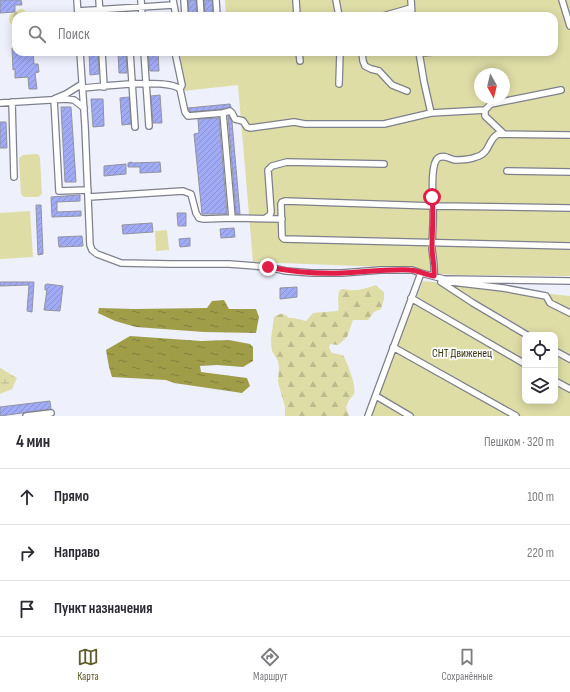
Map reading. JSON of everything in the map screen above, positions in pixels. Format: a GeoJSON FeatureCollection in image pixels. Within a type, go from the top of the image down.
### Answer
{"type":"FeatureCollection","features":[{"type":"Feature","properties":{"kind":"street"},"geometry":{"type":"LineString","coordinates":[[77,0],[78,12]]}},
{"type":"Feature","properties":{"kind":"street"},"geometry":{"type":"LineString","coordinates":[[99,0],[100,9]]}},
{"type":"Feature","properties":{"kind":"street"},"geometry":{"type":"LineString","coordinates":[[141,0],[142,12]]}},
{"type":"Feature","properties":{"kind":"street"},"geometry":{"type":"LineString","coordinates":[[184,0],[185,12]]}},
{"type":"Feature","properties":{"kind":"street"},"geometry":{"type":"LineString","coordinates":[[200,0],[201,12]]}},
{"type":"Feature","properties":{"kind":"street"},"geometry":{"type":"LineString","coordinates":[[216,0],[217,12]]}},
{"type":"Feature","properties":{"kind":"street"},"geometry":{"type":"LineString","coordinates":[[296,0],[297,12]]}},
{"type":"Feature","properties":{"kind":"street"},"geometry":{"type":"LineString","coordinates":[[336,0],[338,12]]}},
{"type":"Feature","properties":{"kind":"street"},"geometry":{"type":"LineString","coordinates":[[411,0],[412,12]]}},
{"type":"Feature","properties":{"kind":"street"},"geometry":{"type":"LineString","coordinates":[[562,0],[570,26]]}},
{"type":"Feature","properties":{"kind":"street"},"geometry":{"type":"LineString","coordinates":[[84,12],[100,9],[141,7],[173,2],[175,12]]}},
{"type":"Feature","properties":{"kind":"street"},"geometry":{"type":"LineString","coordinates":[[397,12],[411,8]]}},
{"type":"Feature","properties":{"kind":"street"},"geometry":{"type":"LineString","coordinates":[[80,56],[90,245],[92,250],[97,254],[121,263],[229,264],[268,267],[286,271],[312,273],[412,270],[420,275],[546,296],[550,303],[570,313]]}},
{"type":"Feature","properties":{"kind":"street"},"geometry":{"type":"LineString","coordinates":[[102,56],[104,87]]}},
{"type":"Feature","properties":{"kind":"street"},"geometry":{"type":"LineString","coordinates":[[130,56],[135,126]]}},
{"type":"Feature","properties":{"kind":"street"},"geometry":{"type":"LineString","coordinates":[[144,56],[148,126]]}},
{"type":"Feature","properties":{"kind":"street"},"geometry":{"type":"LineString","coordinates":[[176,56],[182,85],[180,89],[185,112],[188,116],[230,112],[235,119],[243,121],[247,127],[250,128],[294,122],[305,124],[384,124],[431,113],[485,110],[491,104],[561,90]]}},
{"type":"Feature","properties":{"kind":"street"},"geometry":{"type":"LineString","coordinates":[[299,56],[300,62]]}},
{"type":"Feature","properties":{"kind":"street"},"geometry":{"type":"LineString","coordinates":[[339,84],[340,56]]}},
{"type":"Feature","properties":{"kind":"street"},"geometry":{"type":"LineString","coordinates":[[362,56],[365,66],[371,70],[379,71],[392,85],[407,91]]}},
{"type":"Feature","properties":{"kind":"street"},"geometry":{"type":"LineString","coordinates":[[421,56],[424,82],[431,113]]}},
{"type":"Feature","properties":{"kind":"street"},"geometry":{"type":"LineString","coordinates":[[54,99],[82,86],[104,87],[158,84],[173,85],[180,89]]}},
{"type":"Feature","properties":{"kind":"street"},"geometry":{"type":"LineString","coordinates":[[54,99],[59,192],[88,190]]}},
{"type":"Feature","properties":{"kind":"street"},"geometry":{"type":"LineString","coordinates":[[0,103],[66,99],[74,100],[84,108]]}},
{"type":"Feature","properties":{"kind":"street"},"geometry":{"type":"LineString","coordinates":[[12,102],[14,178]]}},
{"type":"Feature","properties":{"kind":"street"},"geometry":{"type":"LineString","coordinates":[[485,110],[485,116],[503,133]]}},
{"type":"Feature","properties":{"kind":"street"},"geometry":{"type":"LineString","coordinates":[[223,113],[232,218]]}},
{"type":"Feature","properties":{"kind":"street"},"geometry":{"type":"LineString","coordinates":[[436,278],[432,243],[432,185],[435,162],[439,158],[446,157],[456,160],[477,157],[486,152],[494,136],[503,133],[570,135]]}},
{"type":"Feature","properties":{"kind":"street"},"geometry":{"type":"LineString","coordinates":[[266,218],[271,212],[268,170],[272,166],[287,162],[384,164]]}},
{"type":"Feature","properties":{"kind":"street"},"geometry":{"type":"LineString","coordinates":[[508,171],[570,172]]}},
{"type":"Feature","properties":{"kind":"street"},"geometry":{"type":"LineString","coordinates":[[88,197],[183,191],[191,194],[196,213],[199,218],[282,218]]}},
{"type":"Feature","properties":{"kind":"street"},"geometry":{"type":"LineString","coordinates":[[570,208],[433,206],[285,200],[282,202],[282,237],[284,239],[570,246]]}},
{"type":"Feature","properties":{"kind":"street"},"geometry":{"type":"LineString","coordinates":[[368,416],[420,275]]}},
{"type":"Feature","properties":{"kind":"street"},"geometry":{"type":"LineString","coordinates":[[436,278],[570,280]]}},
{"type":"Feature","properties":{"kind":"street"},"geometry":{"type":"LineString","coordinates":[[436,278],[473,303],[522,332]]}},
{"type":"Feature","properties":{"kind":"street"},"geometry":{"type":"LineString","coordinates":[[411,298],[522,362]]}},
{"type":"Feature","properties":{"kind":"street"},"geometry":{"type":"LineString","coordinates":[[393,347],[516,416]]}},
{"type":"Feature","properties":{"kind":"street"},"geometry":{"type":"LineString","coordinates":[[558,353],[570,359]]}},
{"type":"Feature","properties":{"kind":"street"},"geometry":{"type":"LineString","coordinates":[[558,383],[570,389]]}},
{"type":"Feature","properties":{"kind":"street"},"geometry":{"type":"LineString","coordinates":[[376,396],[410,416]]}},
{"type":"Feature","properties":{"kind":"street"},"geometry":{"type":"LineString","coordinates":[[26,416],[51,413]]}},
{"type":"Feature","properties":{"kind":"green space"},"geometry":{"type":"Polygon","coordinates":[[[225,0],[570,0],[570,276],[458,275],[442,274],[411,268],[253,262],[238,85],[183,91],[180,56],[558,56],[558,12],[226,12],[225,0]]]}},
{"type":"Feature","properties":{"kind":"green space"},"geometry":{"type":"Polygon","coordinates":[[[23,9],[26,12],[15,12],[23,9]]]}},
{"type":"Feature","properties":{"kind":"green space"},"geometry":{"type":"Polygon","coordinates":[[[12,14],[12,24],[10,23],[9,19],[12,14]]]}},
{"type":"Feature","properties":{"kind":"green space"},"geometry":{"type":"Polygon","coordinates":[[[23,155],[39,155],[40,158],[42,194],[38,197],[24,197],[21,194],[19,158],[23,155]]]}},
{"type":"Feature","properties":{"kind":"green space"},"geometry":{"type":"Polygon","coordinates":[[[30,211],[33,257],[0,259],[0,213],[30,211]]]}},
{"type":"Feature","properties":{"kind":"green space"},"geometry":{"type":"Polygon","coordinates":[[[167,230],[169,250],[156,251],[155,231],[167,230]]]}},
{"type":"Feature","properties":{"kind":"green space","name":"СНТ Движенец"},"geometry":{"type":"Polygon","coordinates":[[[423,281],[570,296],[570,416],[368,416],[423,281]]]}},
{"type":"Feature","properties":{"kind":"green space"},"geometry":{"type":"Polygon","coordinates":[[[375,285],[384,292],[384,299],[381,309],[374,312],[368,320],[353,320],[347,337],[338,345],[330,344],[329,348],[332,353],[343,355],[353,380],[355,391],[346,408],[349,416],[285,416],[285,407],[278,382],[278,361],[272,351],[271,339],[274,317],[282,314],[289,318],[306,321],[313,313],[338,311],[338,296],[340,290],[359,290],[375,285]]]}},
{"type":"Feature","properties":{"kind":"green space"},"geometry":{"type":"Polygon","coordinates":[[[0,368],[17,378],[12,389],[0,394],[0,368]]]}},
{"type":"Feature","properties":{"kind":"water"},"geometry":{"type":"Polygon","coordinates":[[[224,300],[229,309],[256,309],[259,317],[256,333],[204,332],[136,327],[115,321],[98,313],[99,308],[207,308],[212,301],[224,300]]]}},
{"type":"Feature","properties":{"kind":"water"},"geometry":{"type":"Polygon","coordinates":[[[130,336],[201,341],[229,340],[250,344],[253,347],[253,361],[243,367],[217,365],[200,366],[201,372],[247,378],[250,386],[242,393],[174,383],[166,380],[112,377],[106,350],[130,336]]]}},
{"type":"Feature","properties":{"kind":"building"},"geometry":{"type":"Polygon","coordinates":[[[0,0],[21,0],[22,5],[15,5],[15,12],[0,13],[0,0]]]}},
{"type":"Feature","properties":{"kind":"building"},"geometry":{"type":"Polygon","coordinates":[[[188,0],[196,0],[197,12],[189,12],[188,0]]]}},
{"type":"Feature","properties":{"kind":"building"},"geometry":{"type":"Polygon","coordinates":[[[204,0],[212,0],[213,12],[205,12],[204,0]]]}},
{"type":"Feature","properties":{"kind":"building"},"geometry":{"type":"Polygon","coordinates":[[[12,56],[33,56],[34,64],[38,64],[39,72],[35,73],[37,89],[29,89],[28,77],[15,78],[15,69],[13,70],[12,56]]]}},
{"type":"Feature","properties":{"kind":"building"},"geometry":{"type":"Polygon","coordinates":[[[89,56],[98,56],[99,74],[90,75],[89,56]]]}},
{"type":"Feature","properties":{"kind":"building"},"geometry":{"type":"Polygon","coordinates":[[[118,56],[126,56],[127,73],[119,73],[118,56]]]}},
{"type":"Feature","properties":{"kind":"building"},"geometry":{"type":"Polygon","coordinates":[[[148,56],[158,56],[159,71],[150,71],[148,56]]]}},
{"type":"Feature","properties":{"kind":"building"},"geometry":{"type":"Polygon","coordinates":[[[160,95],[162,123],[153,123],[151,96],[160,95]]]}},
{"type":"Feature","properties":{"kind":"building"},"geometry":{"type":"Polygon","coordinates":[[[129,97],[131,124],[122,125],[120,98],[129,97]]]}},
{"type":"Feature","properties":{"kind":"building"},"geometry":{"type":"Polygon","coordinates":[[[91,99],[103,99],[104,126],[93,127],[91,99]]]}},
{"type":"Feature","properties":{"kind":"building"},"geometry":{"type":"Polygon","coordinates":[[[230,104],[231,107],[222,109],[190,112],[188,108],[230,104]]]}},
{"type":"Feature","properties":{"kind":"building"},"geometry":{"type":"Polygon","coordinates":[[[61,107],[71,107],[76,182],[65,182],[61,107]]]}},
{"type":"Feature","properties":{"kind":"building"},"geometry":{"type":"Polygon","coordinates":[[[228,116],[232,122],[240,214],[236,214],[228,116]]]}},
{"type":"Feature","properties":{"kind":"building"},"geometry":{"type":"Polygon","coordinates":[[[219,118],[227,214],[202,214],[194,134],[199,133],[198,119],[219,118]]]}},
{"type":"Feature","properties":{"kind":"building"},"geometry":{"type":"Polygon","coordinates":[[[0,122],[6,122],[7,148],[0,148],[0,122]]]}},
{"type":"Feature","properties":{"kind":"building"},"geometry":{"type":"Polygon","coordinates":[[[160,162],[161,172],[140,173],[140,167],[128,167],[128,163],[160,162]]]}},
{"type":"Feature","properties":{"kind":"building"},"geometry":{"type":"Polygon","coordinates":[[[126,164],[126,174],[104,176],[104,166],[126,164]]]}},
{"type":"Feature","properties":{"kind":"building"},"geometry":{"type":"Polygon","coordinates":[[[80,195],[80,201],[57,202],[57,212],[81,211],[81,216],[52,217],[51,197],[80,195]]]}},
{"type":"Feature","properties":{"kind":"building"},"geometry":{"type":"Polygon","coordinates":[[[36,205],[41,205],[43,254],[38,255],[36,205]]]}},
{"type":"Feature","properties":{"kind":"building"},"geometry":{"type":"Polygon","coordinates":[[[177,213],[186,213],[186,226],[178,226],[177,213]]]}},
{"type":"Feature","properties":{"kind":"building"},"geometry":{"type":"Polygon","coordinates":[[[152,223],[153,232],[123,234],[122,225],[152,223]]]}},
{"type":"Feature","properties":{"kind":"building"},"geometry":{"type":"Polygon","coordinates":[[[234,228],[235,237],[221,238],[220,229],[234,228]]]}},
{"type":"Feature","properties":{"kind":"building"},"geometry":{"type":"Polygon","coordinates":[[[82,236],[83,246],[59,247],[58,237],[82,236]]]}},
{"type":"Feature","properties":{"kind":"building"},"geometry":{"type":"Polygon","coordinates":[[[190,238],[190,246],[180,247],[179,239],[190,238]]]}},
{"type":"Feature","properties":{"kind":"building"},"geometry":{"type":"Polygon","coordinates":[[[0,282],[34,282],[32,312],[27,311],[29,285],[0,286],[0,282]]]}},
{"type":"Feature","properties":{"kind":"building"},"geometry":{"type":"Polygon","coordinates":[[[45,285],[63,286],[60,311],[44,310],[47,290],[45,290],[45,285]]]}},
{"type":"Feature","properties":{"kind":"building"},"geometry":{"type":"Polygon","coordinates":[[[297,287],[297,297],[280,299],[280,288],[297,287]]]}},
{"type":"Feature","properties":{"kind":"building"},"geometry":{"type":"Polygon","coordinates":[[[50,401],[51,409],[0,416],[0,407],[50,401]]]}},
{"type":"Feature","properties":{"kind":"route"},"geometry":{"type":"LineString","coordinates":[[268,267],[286,271],[312,273],[412,270],[434,276],[435,267],[432,248],[432,197]]}}]}
